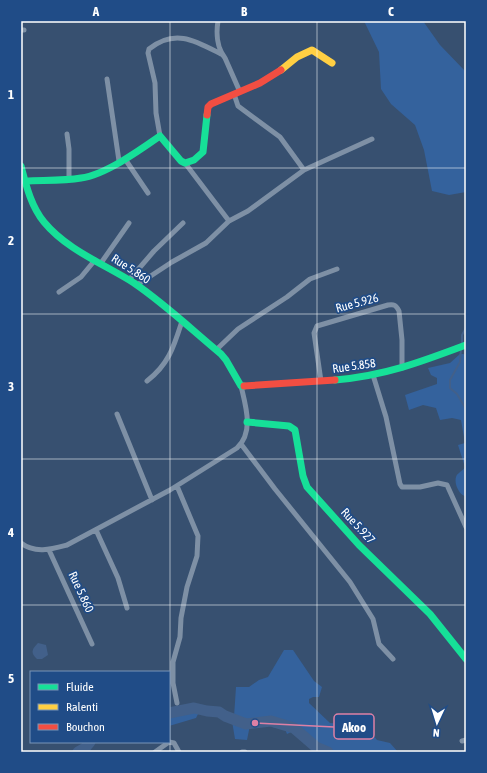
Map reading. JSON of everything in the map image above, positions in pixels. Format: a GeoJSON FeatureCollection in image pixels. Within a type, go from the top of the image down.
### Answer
{"type":"FeatureCollection","features":[{"type":"Feature","properties":{"kind":"street"},"geometry":{"type":"LineString","coordinates":[[218,21],[216,29],[217,38],[221,54],[224,58],[237,93],[238,106],[280,137],[304,170]]}},
{"type":"Feature","properties":{"kind":"street"},"geometry":{"type":"LineString","coordinates":[[221,54],[192,39],[182,37],[162,41],[149,49],[148,53],[155,83],[156,113],[160,136],[180,161],[185,163],[229,221]]}},
{"type":"Feature","properties":{"kind":"street"},"geometry":{"type":"LineString","coordinates":[[185,163],[194,160],[203,152],[208,107],[211,104],[277,73],[303,52],[312,50],[332,63]]}},
{"type":"Feature","properties":{"kind":"street"},"geometry":{"type":"LineString","coordinates":[[107,79],[122,160],[148,193]]}},
{"type":"Feature","properties":{"kind":"street"},"geometry":{"type":"LineString","coordinates":[[67,134],[69,149],[69,179]]}},
{"type":"Feature","properties":{"kind":"street"},"geometry":{"type":"LineString","coordinates":[[25,181],[82,178],[90,176],[122,160],[160,136]]}},
{"type":"Feature","properties":{"kind":"street"},"geometry":{"type":"LineString","coordinates":[[137,285],[172,262],[206,243],[229,221],[248,211],[304,170],[372,139]]}},
{"type":"Feature","properties":{"kind":"street","name":"Rue 5.860"},"geometry":{"type":"LineString","coordinates":[[21,166],[35,210],[50,229],[58,236],[98,262],[137,285],[182,321],[226,360],[241,386]]}},
{"type":"Feature","properties":{"kind":"street"},"geometry":{"type":"LineString","coordinates":[[59,292],[81,277],[98,262],[129,223]]}},
{"type":"Feature","properties":{"kind":"street"},"geometry":{"type":"LineString","coordinates":[[129,280],[154,250],[183,223]]}},
{"type":"Feature","properties":{"kind":"street"},"geometry":{"type":"LineString","coordinates":[[216,350],[238,328],[287,297],[310,279],[337,269]]}},
{"type":"Feature","properties":{"kind":"street","name":"Rue 5.926"},"geometry":{"type":"LineString","coordinates":[[321,381],[314,333],[317,326],[393,304],[397,306],[399,311],[402,340],[402,368]]}},
{"type":"Feature","properties":{"kind":"street"},"geometry":{"type":"LineString","coordinates":[[147,381],[157,373],[164,364],[182,321]]}},
{"type":"Feature","properties":{"kind":"street","name":"Rue 5.858"},"geometry":{"type":"LineString","coordinates":[[241,386],[321,381],[373,375],[402,368],[466,346]]}},
{"type":"Feature","properties":{"kind":"street"},"geometry":{"type":"LineString","coordinates":[[373,375],[386,417],[400,484],[404,488],[420,487],[438,483],[448,484],[466,527]]}},
{"type":"Feature","properties":{"kind":"street"},"geometry":{"type":"LineString","coordinates":[[21,543],[33,548],[49,550],[67,545],[177,486],[237,448],[241,444],[247,431],[246,408],[241,386]]}},
{"type":"Feature","properties":{"kind":"street"},"geometry":{"type":"LineString","coordinates":[[117,414],[152,500]]}},
{"type":"Feature","properties":{"kind":"street","name":"Rue 5.927"},"geometry":{"type":"LineString","coordinates":[[247,422],[282,425],[295,430],[303,476],[307,487],[358,545],[430,614],[466,658]]}},
{"type":"Feature","properties":{"kind":"street"},"geometry":{"type":"LineString","coordinates":[[241,444],[350,582],[373,620],[379,644],[393,658]]}},
{"type":"Feature","properties":{"kind":"street"},"geometry":{"type":"LineString","coordinates":[[177,486],[198,536],[198,556],[187,587],[181,618],[180,637],[173,662],[173,683],[177,702]]}},
{"type":"Feature","properties":{"kind":"street"},"geometry":{"type":"LineString","coordinates":[[96,530],[116,574],[127,608]]}},
{"type":"Feature","properties":{"kind":"street","name":"Rue 5.860"},"geometry":{"type":"LineString","coordinates":[[49,550],[92,644]]}},
{"type":"Feature","properties":{"kind":"street"},"geometry":{"type":"LineString","coordinates":[[170,742],[174,744],[179,752]]}},
{"type":"Feature","properties":{"kind":"street"},"geometry":{"type":"LineString","coordinates":[[155,752],[168,743]]}},
{"type":"Feature","properties":{"kind":"shaded area"},"geometry":{"type":"Polygon","coordinates":[[[364,21],[423,21],[440,45],[466,72],[466,192],[449,195],[432,191],[424,150],[415,125],[391,104],[381,89],[379,52],[364,21]]]}},
{"type":"Feature","properties":{"kind":"shaded area"},"geometry":{"type":"Polygon","coordinates":[[[460,354],[466,355],[465,496],[456,486],[457,476],[465,467],[458,445],[465,443],[461,420],[452,418],[440,420],[436,408],[423,405],[409,410],[405,395],[437,384],[437,378],[431,375],[428,368],[450,363],[460,354]]]}},
{"type":"Feature","properties":{"kind":"shaded area"},"geometry":{"type":"Polygon","coordinates":[[[38,643],[46,645],[48,655],[42,659],[37,659],[33,653],[34,647],[38,643]]]}},
{"type":"Feature","properties":{"kind":"shaded area"},"geometry":{"type":"Polygon","coordinates":[[[284,650],[293,650],[314,681],[322,687],[319,697],[309,699],[309,703],[330,723],[348,724],[357,737],[369,730],[377,740],[390,743],[398,752],[320,752],[291,732],[287,734],[281,726],[279,725],[277,728],[272,727],[272,723],[250,725],[247,740],[235,739],[232,721],[214,714],[199,712],[196,718],[170,726],[170,710],[183,707],[205,708],[226,712],[226,716],[234,717],[236,687],[249,687],[259,680],[268,677],[284,650]]]}},
{"type":"Feature","properties":{"kind":"waterway"},"geometry":{"type":"LineString","coordinates":[[462,344],[462,335],[466,328]]}},
{"type":"Feature","properties":{"kind":"waterway"},"geometry":{"type":"LineString","coordinates":[[461,348],[460,362],[450,380],[450,388],[457,394],[466,409]]}},
{"type":"Feature","properties":{"kind":"waterway"},"geometry":{"type":"LineString","coordinates":[[170,713],[194,708],[219,712],[225,716],[246,724],[271,721],[294,728],[316,747],[328,752]]}},
{"type":"Feature","properties":{"kind":"waterway"},"geometry":{"type":"LineString","coordinates":[[78,752],[85,748],[89,743]]}},
{"type":"Feature","properties":{"kind":"traffic: fast"},"geometry":{"type":"LineString","coordinates":[[25,181],[67,180],[90,176],[122,161],[160,136],[181,161],[185,163],[194,160],[203,152],[207,115]]}},
{"type":"Feature","properties":{"kind":"traffic: fast"},"geometry":{"type":"LineString","coordinates":[[21,166],[30,195],[39,216],[53,232],[86,256],[134,283],[168,308],[221,354],[241,386],[244,386]]}},
{"type":"Feature","properties":{"kind":"traffic: fast"},"geometry":{"type":"LineString","coordinates":[[335,380],[386,372],[466,345]]}},
{"type":"Feature","properties":{"kind":"traffic: fast"},"geometry":{"type":"LineString","coordinates":[[247,422],[289,426],[295,430],[303,476],[307,487],[359,545],[430,614],[466,659]]}},
{"type":"Feature","properties":{"kind":"traffic: slow"},"geometry":{"type":"LineString","coordinates":[[281,70],[297,57],[312,50],[332,63]]}},
{"type":"Feature","properties":{"kind":"traffic: jam"},"geometry":{"type":"LineString","coordinates":[[207,115],[208,107],[211,104],[260,83],[281,70]]}},
{"type":"Feature","properties":{"kind":"traffic: jam"},"geometry":{"type":"LineString","coordinates":[[244,386],[335,380]]}},
{"type":"Feature","properties":{"kind":"place","name":"Akoo"},"geometry":{"type":"Point","coordinates":[255,723]}}]}
